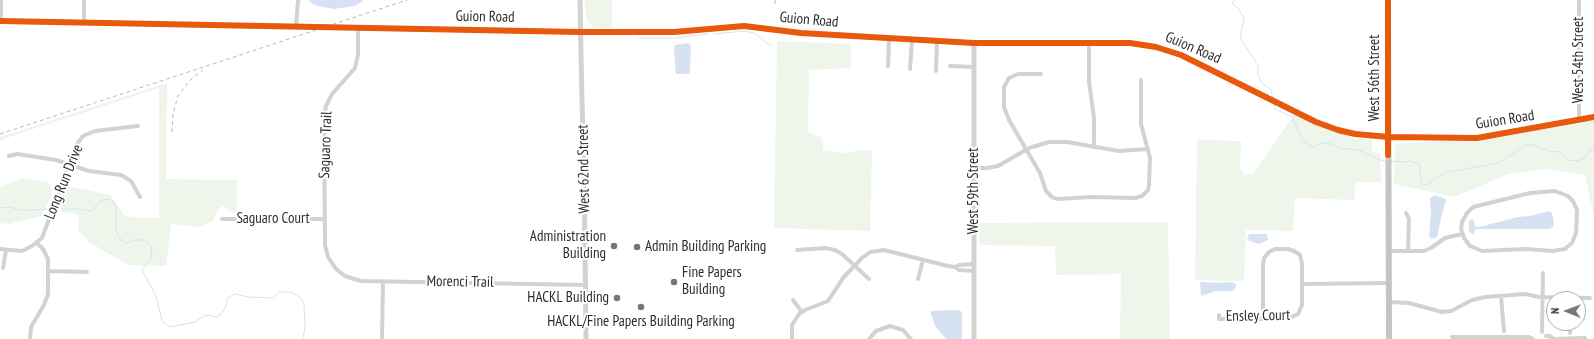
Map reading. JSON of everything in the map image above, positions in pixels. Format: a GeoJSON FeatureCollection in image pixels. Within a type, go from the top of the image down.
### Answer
{"type":"FeatureCollection","features":[{"type":"Feature","properties":{"kind":"main road","name":"West 56th Street"},"geometry":{"type":"LineString","coordinates":[[1388,0],[1389,339]]}},
{"type":"Feature","properties":{"kind":"street"},"geometry":{"type":"LineString","coordinates":[[0,20],[1,0]]}},
{"type":"Feature","properties":{"kind":"street"},"geometry":{"type":"LineString","coordinates":[[84,0],[84,21]]}},
{"type":"Feature","properties":{"kind":"street"},"geometry":{"type":"LineString","coordinates":[[296,26],[298,0]]}},
{"type":"Feature","properties":{"kind":"street","name":"West 62nd Street"},"geometry":{"type":"LineString","coordinates":[[580,0],[586,339]]}},
{"type":"Feature","properties":{"kind":"street","name":"West 54th Street"},"geometry":{"type":"LineString","coordinates":[[1579,0],[1579,120]]}},
{"type":"Feature","properties":{"kind":"street","name":"Guion Road"},"geometry":{"type":"LineString","coordinates":[[0,20],[580,32],[674,32],[740,26],[793,33],[974,43],[1130,43],[1168,50],[1187,57],[1316,122],[1355,134],[1389,137],[1480,138],[1594,117]]}},
{"type":"Feature","properties":{"kind":"street","name":"Saguaro Trail"},"geometry":{"type":"LineString","coordinates":[[337,270],[331,263],[326,252],[325,114],[328,101],[332,94],[355,68],[358,55],[358,27]]}},
{"type":"Feature","properties":{"kind":"street"},"geometry":{"type":"LineString","coordinates":[[888,66],[889,38]]}},
{"type":"Feature","properties":{"kind":"street"},"geometry":{"type":"LineString","coordinates":[[910,69],[912,40]]}},
{"type":"Feature","properties":{"kind":"street"},"geometry":{"type":"LineString","coordinates":[[936,71],[937,41]]}},
{"type":"Feature","properties":{"kind":"street","name":"West 59th Street"},"geometry":{"type":"LineString","coordinates":[[974,43],[974,339]]}},
{"type":"Feature","properties":{"kind":"street"},"geometry":{"type":"LineString","coordinates":[[1088,43],[1088,78],[1094,118],[1094,147]]}},
{"type":"Feature","properties":{"kind":"street"},"geometry":{"type":"LineString","coordinates":[[950,66],[974,67]]}},
{"type":"Feature","properties":{"kind":"street"},"geometry":{"type":"LineString","coordinates":[[1042,74],[1016,75],[1009,79],[1004,87],[1004,110],[1040,172],[1046,191],[1053,198],[1059,199],[1138,197],[1145,194],[1150,185],[1150,158],[1141,124],[1141,80]]}},
{"type":"Feature","properties":{"kind":"street","name":"Long Run Drive"},"geometry":{"type":"LineString","coordinates":[[37,243],[44,233],[78,144],[87,134],[95,131],[138,126]]}},
{"type":"Feature","properties":{"kind":"street"},"geometry":{"type":"LineString","coordinates":[[974,168],[990,168],[998,166],[1026,149],[1041,144],[1056,142],[1124,151],[1148,149]]}},
{"type":"Feature","properties":{"kind":"street"},"geometry":{"type":"LineString","coordinates":[[9,156],[17,154],[56,160],[88,171],[126,177],[134,185],[140,197]]}},
{"type":"Feature","properties":{"kind":"street"},"geometry":{"type":"LineString","coordinates":[[1552,191],[1561,192],[1571,199],[1577,210],[1577,229],[1575,237],[1569,246],[1560,251],[1526,249],[1482,251],[1469,245],[1462,234],[1461,226],[1463,220],[1472,208],[1530,193],[1552,191]]}},
{"type":"Feature","properties":{"kind":"street"},"geometry":{"type":"LineString","coordinates":[[1406,213],[1409,219],[1408,251]]}},
{"type":"Feature","properties":{"kind":"street","name":"Saguaro Court"},"geometry":{"type":"LineString","coordinates":[[222,219],[325,219]]}},
{"type":"Feature","properties":{"kind":"street"},"geometry":{"type":"LineString","coordinates":[[1389,252],[1426,250],[1445,238],[1462,234]]}},
{"type":"Feature","properties":{"kind":"street"},"geometry":{"type":"LineString","coordinates":[[0,249],[22,250],[37,243],[47,255],[49,271],[47,300],[31,327],[30,339]]}},
{"type":"Feature","properties":{"kind":"street"},"geometry":{"type":"LineString","coordinates":[[798,250],[832,249],[841,253],[869,279]]}},
{"type":"Feature","properties":{"kind":"street"},"geometry":{"type":"LineString","coordinates":[[1263,319],[1263,260],[1270,251],[1282,249],[1293,250],[1300,256],[1302,262],[1302,284],[1389,283]]}},
{"type":"Feature","properties":{"kind":"street"},"geometry":{"type":"LineString","coordinates":[[4,268],[6,250]]}},
{"type":"Feature","properties":{"kind":"street"},"geometry":{"type":"LineString","coordinates":[[792,339],[792,325],[797,317],[802,312],[828,301],[842,279],[867,254],[878,250],[887,251],[955,267],[959,270],[974,271]]}},
{"type":"Feature","properties":{"kind":"street"},"geometry":{"type":"LineString","coordinates":[[918,280],[923,260]]}},
{"type":"Feature","properties":{"kind":"street"},"geometry":{"type":"LineString","coordinates":[[955,267],[959,265],[973,264]]}},
{"type":"Feature","properties":{"kind":"street","name":"Morenci Trail"},"geometry":{"type":"LineString","coordinates":[[337,270],[345,276],[355,280],[586,285]]}},
{"type":"Feature","properties":{"kind":"street"},"geometry":{"type":"LineString","coordinates":[[49,271],[87,272]]}},
{"type":"Feature","properties":{"kind":"street"},"geometry":{"type":"LineString","coordinates":[[1542,332],[1543,273]]}},
{"type":"Feature","properties":{"kind":"street"},"geometry":{"type":"LineString","coordinates":[[382,339],[383,281]]}},
{"type":"Feature","properties":{"kind":"street","name":"Ensley Court"},"geometry":{"type":"LineString","coordinates":[[1219,315],[1219,319],[1289,318],[1298,314],[1302,306],[1302,284]]}},
{"type":"Feature","properties":{"kind":"street"},"geometry":{"type":"LineString","coordinates":[[1389,302],[1409,303],[1442,312],[1476,299],[1524,294],[1546,297]]}},
{"type":"Feature","properties":{"kind":"street"},"geometry":{"type":"LineString","coordinates":[[1501,296],[1504,331]]}},
{"type":"Feature","properties":{"kind":"street"},"geometry":{"type":"LineString","coordinates":[[793,300],[802,312]]}},
{"type":"Feature","properties":{"kind":"street"},"geometry":{"type":"LineString","coordinates":[[869,339],[876,331],[883,327],[891,326],[903,330],[911,339]]}},
{"type":"Feature","properties":{"kind":"street"},"geometry":{"type":"LineString","coordinates":[[1546,336],[1550,336],[1552,339],[1585,338]]}},
{"type":"Feature","properties":{"kind":"street"},"geometry":{"type":"LineString","coordinates":[[1452,337],[1529,337],[1533,339]]}},
{"type":"Feature","properties":{"kind":"shaded area"},"geometry":{"type":"Polygon","coordinates":[[[585,0],[612,0],[612,28],[594,28],[586,19],[585,0]]]}},
{"type":"Feature","properties":{"kind":"shaded area"},"geometry":{"type":"Polygon","coordinates":[[[777,41],[851,44],[851,68],[809,70],[808,132],[822,138],[823,151],[849,153],[854,151],[872,150],[870,231],[774,228],[777,41]]]}},
{"type":"Feature","properties":{"kind":"shaded area"},"geometry":{"type":"Polygon","coordinates":[[[167,83],[166,179],[237,180],[237,214],[231,212],[223,205],[217,211],[214,220],[199,227],[171,224],[166,266],[128,265],[89,242],[78,230],[79,215],[60,212],[67,186],[110,195],[126,217],[159,218],[159,88],[0,141],[0,137],[167,83]]]}},
{"type":"Feature","properties":{"kind":"shaded area"},"geometry":{"type":"Polygon","coordinates":[[[1294,115],[1355,139],[1372,139],[1372,152],[1380,154],[1381,182],[1355,182],[1354,200],[1295,198],[1293,231],[1246,230],[1244,281],[1195,280],[1197,140],[1241,141],[1240,168],[1245,175],[1253,174],[1294,115]]]}},
{"type":"Feature","properties":{"kind":"shaded area"},"geometry":{"type":"Polygon","coordinates":[[[1594,116],[1594,217],[1585,175],[1548,169],[1508,174],[1454,197],[1394,184],[1395,144],[1474,139],[1594,116]]]}},
{"type":"Feature","properties":{"kind":"shaded area"},"geometry":{"type":"Polygon","coordinates":[[[22,178],[50,183],[52,193],[42,216],[9,224],[0,223],[0,187],[22,178]]]}},
{"type":"Feature","properties":{"kind":"shaded area"},"geometry":{"type":"Polygon","coordinates":[[[1168,222],[1170,339],[1120,339],[1121,274],[1056,275],[1055,246],[980,245],[979,223],[1168,222]]]}},
{"type":"Feature","properties":{"kind":"water"},"geometry":{"type":"Polygon","coordinates":[[[309,0],[363,1],[354,6],[334,9],[318,6],[311,3],[309,0]]]}},
{"type":"Feature","properties":{"kind":"water"},"geometry":{"type":"Polygon","coordinates":[[[689,43],[691,47],[689,74],[676,74],[675,45],[689,43]]]}},
{"type":"Feature","properties":{"kind":"water"},"geometry":{"type":"Polygon","coordinates":[[[1435,195],[1446,199],[1446,201],[1437,237],[1431,239],[1429,236],[1431,213],[1430,198],[1435,195]]]}},
{"type":"Feature","properties":{"kind":"water"},"geometry":{"type":"Polygon","coordinates":[[[1549,211],[1552,213],[1554,223],[1553,227],[1549,229],[1477,229],[1473,235],[1469,231],[1469,222],[1471,219],[1474,221],[1475,227],[1479,227],[1549,211]]]}},
{"type":"Feature","properties":{"kind":"water"},"geometry":{"type":"Polygon","coordinates":[[[1249,234],[1267,234],[1268,240],[1259,244],[1247,240],[1249,234]]]}},
{"type":"Feature","properties":{"kind":"water"},"geometry":{"type":"Polygon","coordinates":[[[1200,282],[1232,282],[1236,284],[1236,286],[1233,291],[1216,291],[1201,296],[1200,282]]]}},
{"type":"Feature","properties":{"kind":"water"},"geometry":{"type":"Polygon","coordinates":[[[930,311],[961,311],[962,313],[962,339],[946,339],[935,326],[930,311]]]}},
{"type":"Feature","properties":{"kind":"waterway"},"geometry":{"type":"LineString","coordinates":[[1234,0],[1233,4],[1238,8],[1244,18],[1240,37],[1258,66],[1258,75],[1262,83],[1271,90],[1273,99]]}},
{"type":"Feature","properties":{"kind":"waterway"},"geometry":{"type":"LineString","coordinates":[[714,34],[745,31],[754,33],[771,46]]}},
{"type":"Feature","properties":{"kind":"waterway"},"geometry":{"type":"LineString","coordinates":[[639,38],[675,38],[708,34]]}},
{"type":"Feature","properties":{"kind":"waterway"},"geometry":{"type":"LineString","coordinates":[[1274,104],[1275,109],[1292,117],[1303,141],[1312,147],[1322,143],[1331,144],[1340,148],[1358,150],[1385,161]]}},
{"type":"Feature","properties":{"kind":"waterway"},"geometry":{"type":"LineString","coordinates":[[1391,161],[1410,161],[1419,164],[1422,184],[1427,185],[1437,177],[1448,172],[1499,163],[1526,145],[1534,145],[1549,151],[1559,152],[1568,160],[1577,161],[1584,158],[1594,146]]}},
{"type":"Feature","properties":{"kind":"waterway"},"geometry":{"type":"LineString","coordinates":[[62,209],[92,211],[100,201],[108,199],[113,201],[116,208],[116,230],[120,239],[127,243],[134,240],[146,240],[152,248],[151,258],[142,270],[156,296],[162,321],[170,327],[195,322],[205,315],[218,317],[225,309],[228,297],[236,294],[248,297],[274,298],[279,292],[291,292],[301,298],[304,305],[305,327],[303,339]]}},
{"type":"Feature","properties":{"kind":"waterway"},"geometry":{"type":"LineString","coordinates":[[0,208],[10,207],[20,210],[47,209]]}},
{"type":"Feature","properties":{"kind":"railway"},"geometry":{"type":"LineString","coordinates":[[0,134],[407,0]]}},
{"type":"Feature","properties":{"kind":"railway"},"geometry":{"type":"LineString","coordinates":[[172,132],[173,114],[178,96],[190,80],[203,70]]}},
{"type":"Feature","properties":{"kind":"cycle path"},"geometry":{"type":"LineString","coordinates":[[1388,0],[1388,155]]}},
{"type":"Feature","properties":{"kind":"cycle path"},"geometry":{"type":"LineString","coordinates":[[0,21],[580,32],[674,32],[744,26],[801,33],[974,43],[1130,43],[1156,47],[1181,55],[1316,122],[1355,134],[1389,137],[1477,138],[1594,117]]}},
{"type":"Feature","properties":{"kind":"place","name":"Administration Building"},"geometry":{"type":"Point","coordinates":[614,246]}},
{"type":"Feature","properties":{"kind":"place","name":"Admin Building Parking"},"geometry":{"type":"Point","coordinates":[637,247]}},
{"type":"Feature","properties":{"kind":"place","name":"Fine Papers Building"},"geometry":{"type":"Point","coordinates":[674,282]}},
{"type":"Feature","properties":{"kind":"place","name":"HACKL Building"},"geometry":{"type":"Point","coordinates":[617,298]}},
{"type":"Feature","properties":{"kind":"place","name":"HACKL/Fine Papers Building Parking"},"geometry":{"type":"Point","coordinates":[641,307]}}]}
